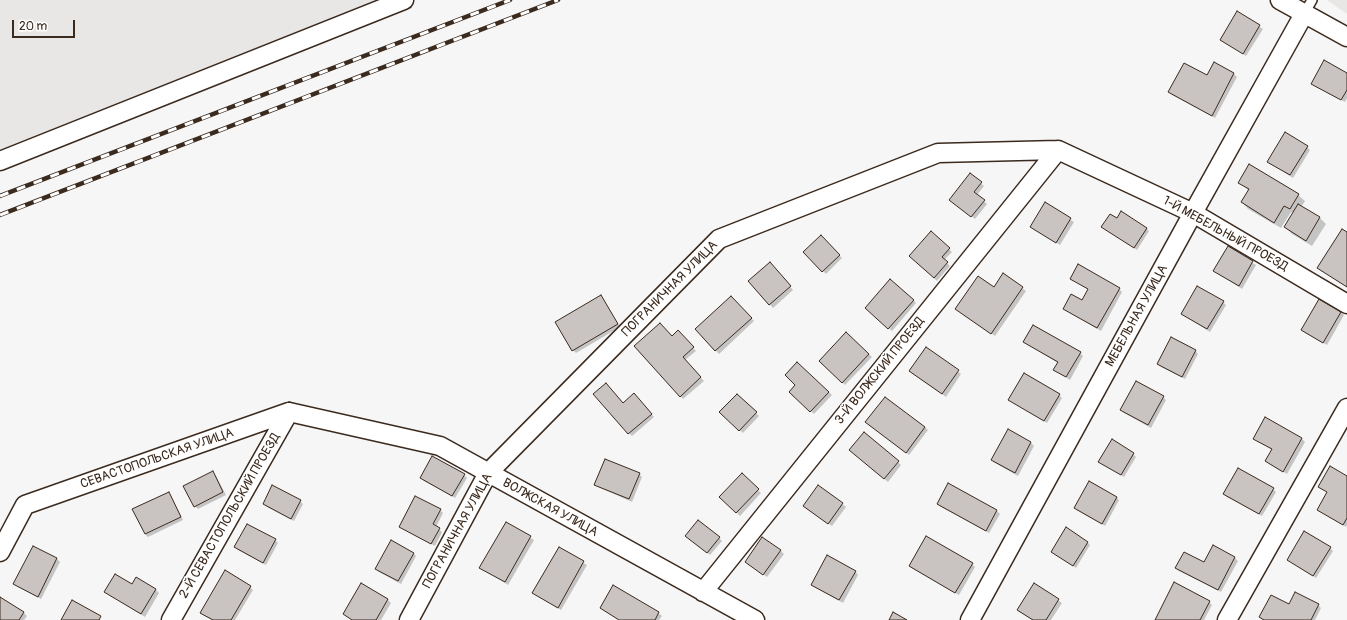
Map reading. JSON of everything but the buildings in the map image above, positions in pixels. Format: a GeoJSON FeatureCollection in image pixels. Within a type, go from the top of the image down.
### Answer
{"type":"FeatureCollection","features":[{"type":"Feature","properties":{"kind":"street"},"geometry":{"type":"LineString","coordinates":[[0,161],[404,0]]}},
{"type":"Feature","properties":{"kind":"street"},"geometry":{"type":"LineString","coordinates":[[1280,0],[1308,7],[1347,37]]}},
{"type":"Feature","properties":{"kind":"street","name":"МЕБЕЛЬНАЯ УЛИЦА"},"geometry":{"type":"LineString","coordinates":[[970,620],[1193,213],[1308,7]]}},
{"type":"Feature","properties":{"kind":"street","name":"1-Й МЕБЕЛЬНЫЙ ПРОЕЗД"},"geometry":{"type":"LineString","coordinates":[[1058,150],[1193,213],[1347,304]]}},
{"type":"Feature","properties":{"kind":"street","name":"ПОГРАНИЧНАЯ УЛИЦА"},"geometry":{"type":"LineString","coordinates":[[409,620],[488,473],[719,239],[938,153],[1058,150]]}},
{"type":"Feature","properties":{"kind":"street","name":"3-Й ВОЛЖСКИЙ ПРОЕЗД"},"geometry":{"type":"LineString","coordinates":[[703,592],[1058,150]]}},
{"type":"Feature","properties":{"kind":"street"},"geometry":{"type":"LineString","coordinates":[[1227,620],[1347,408]]}},
{"type":"Feature","properties":{"kind":"street","name":"ВОЛЖСКАЯ УЛИЦА"},"geometry":{"type":"LineString","coordinates":[[289,412],[440,446],[755,620]]}},
{"type":"Feature","properties":{"kind":"street","name":"СЕВАСТОПОЛЬСКАЯ УЛИЦА"},"geometry":{"type":"LineString","coordinates":[[0,552],[25,505],[289,412]]}},
{"type":"Feature","properties":{"kind":"street","name":"2-Й СЕВАСТОПОЛЬСКИЙ ПРОЕЗД"},"geometry":{"type":"LineString","coordinates":[[171,620],[289,412]]}},
{"type":"Feature","properties":{"kind":"shaded area"},"geometry":{"type":"Polygon","coordinates":[[[0,0],[404,0],[0,161],[0,0]]]}},
{"type":"Feature","properties":{"kind":"shaded area"},"geometry":{"type":"Polygon","coordinates":[[[1327,0],[1347,0],[1347,14],[1327,0]]]}},
{"type":"Feature","properties":{"kind":"railway"},"geometry":{"type":"LineString","coordinates":[[0,196],[510,0]]}},
{"type":"Feature","properties":{"kind":"railway"},"geometry":{"type":"LineString","coordinates":[[0,215],[558,0]]}}]}
